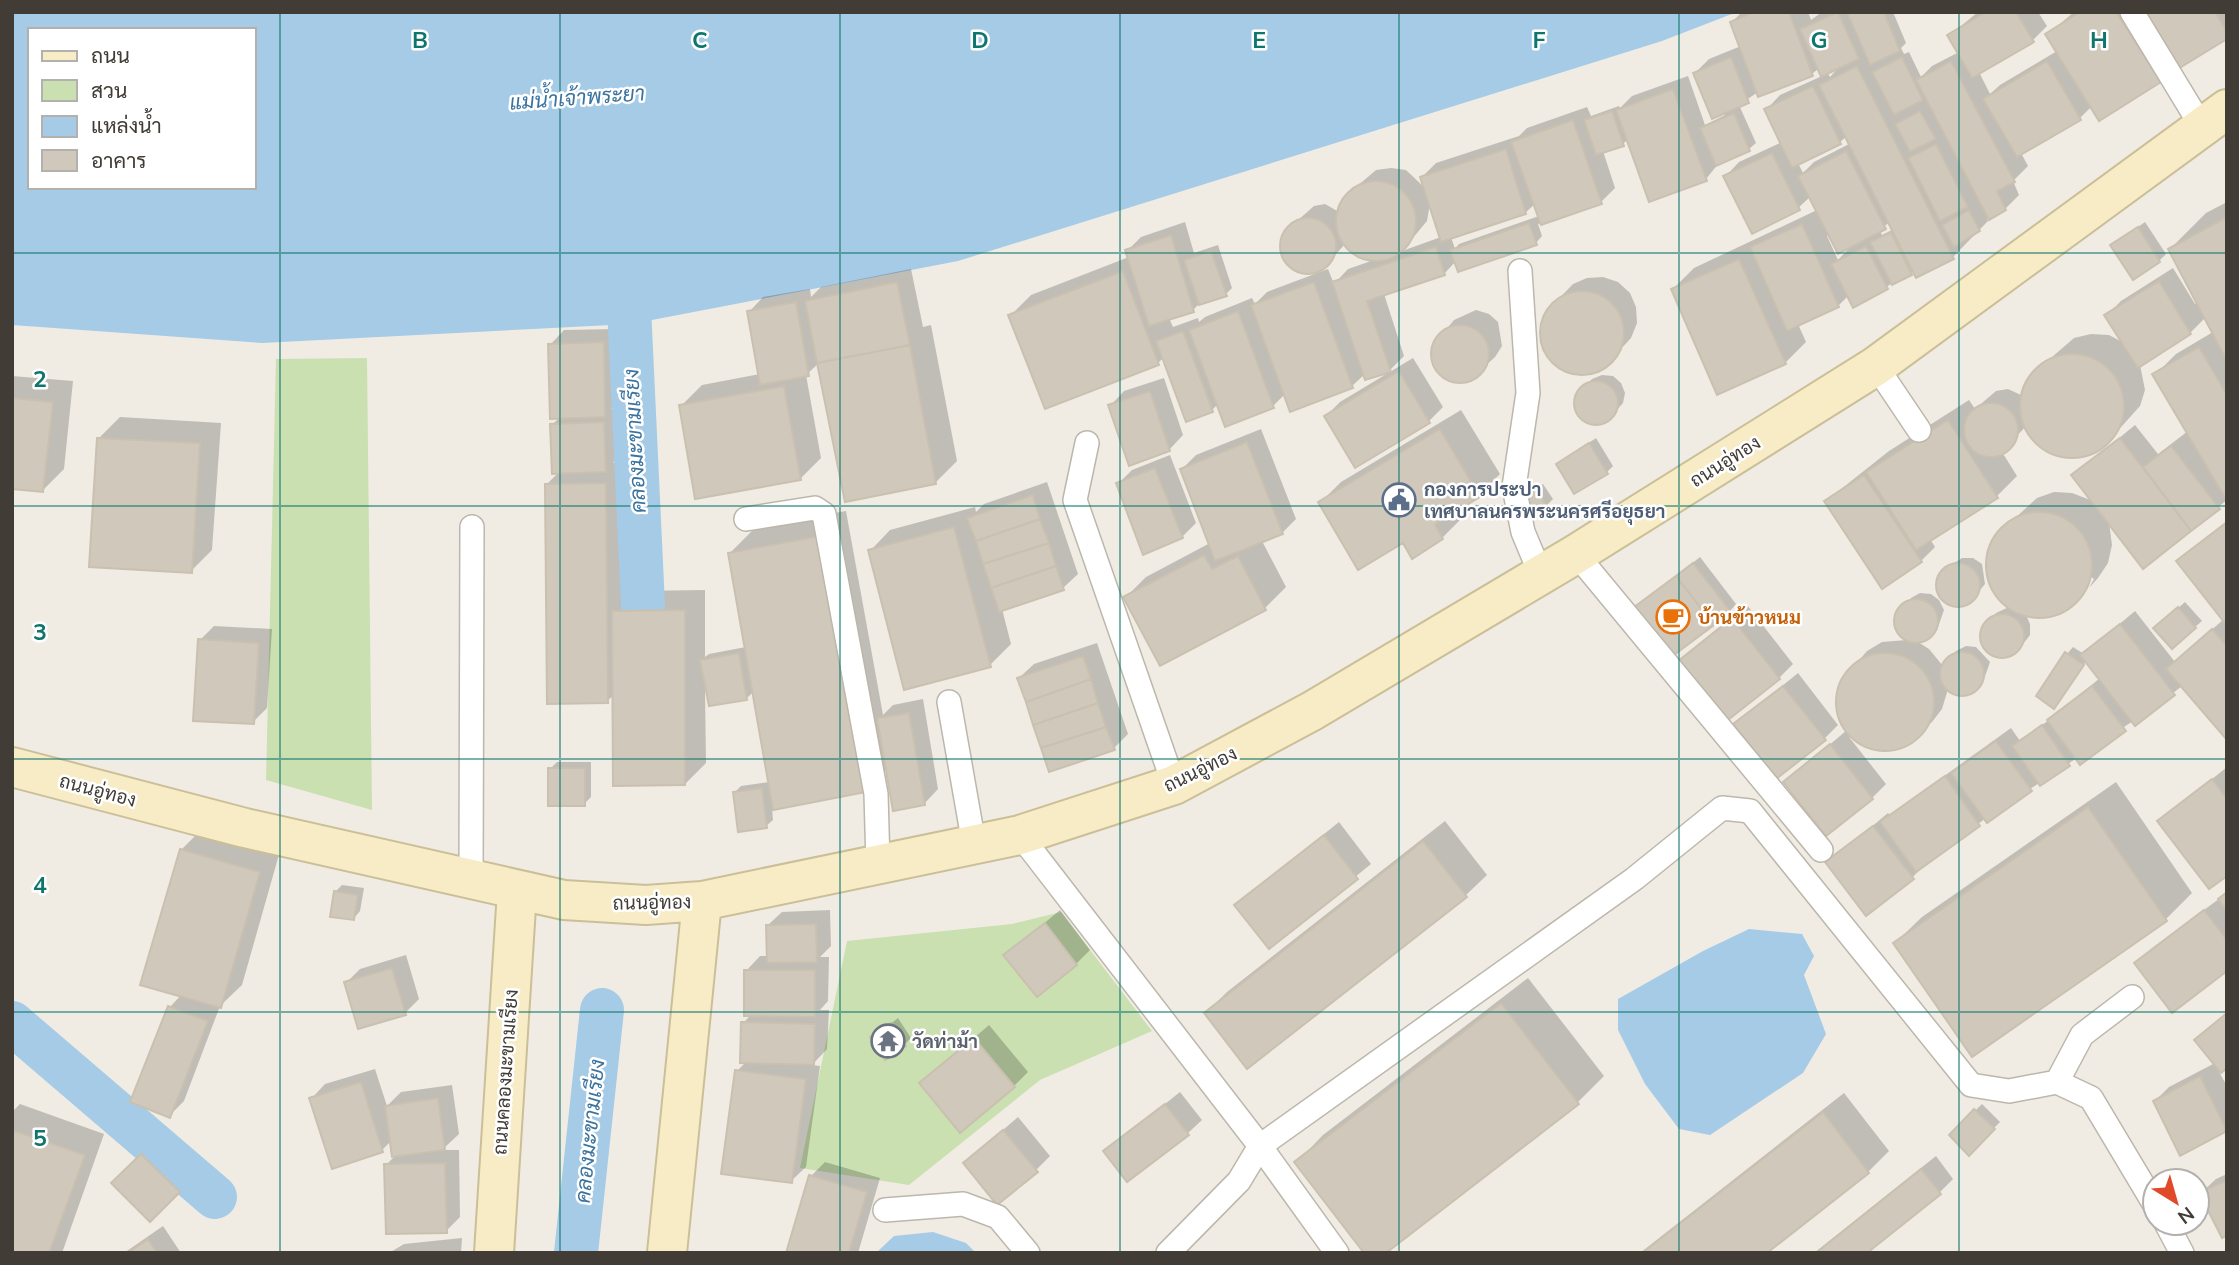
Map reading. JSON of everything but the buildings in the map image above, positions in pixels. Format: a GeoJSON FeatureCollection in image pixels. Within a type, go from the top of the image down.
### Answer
{"type":"FeatureCollection","features":[{"type":"Feature","properties":{"kind":"main road","name":"ถนนอู่ทอง"},"geometry":{"type":"LineString","coordinates":[[12,767],[245,828],[564,900],[646,905],[702,901],[1020,835],[1174,785],[1312,711],[1541,575],[1876,366],[2218,121]]}},
{"type":"Feature","properties":{"kind":"main road","name":"ถนนคลองมะขามเรียง"},"geometry":{"type":"LineString","coordinates":[[494,1253],[517,891]]}},
{"type":"Feature","properties":{"kind":"main road"},"geometry":{"type":"LineString","coordinates":[[667,1253],[702,901]]}},
{"type":"Feature","properties":{"kind":"lane"},"geometry":{"type":"LineString","coordinates":[[2132,12],[2218,121]]}},
{"type":"Feature","properties":{"kind":"lane"},"geometry":{"type":"LineString","coordinates":[[1520,271],[1528,393],[1514,487],[1523,532],[1541,575]]}},
{"type":"Feature","properties":{"kind":"lane"},"geometry":{"type":"LineString","coordinates":[[1876,366],[1919,430]]}},
{"type":"Feature","properties":{"kind":"lane"},"geometry":{"type":"LineString","coordinates":[[1087,443],[1075,500],[1174,785]]}},
{"type":"Feature","properties":{"kind":"lane"},"geometry":{"type":"LineString","coordinates":[[746,519],[816,508],[824,514],[876,794],[878,864]]}},
{"type":"Feature","properties":{"kind":"lane"},"geometry":{"type":"LineString","coordinates":[[471,880],[472,527]]}},
{"type":"Feature","properties":{"kind":"lane"},"geometry":{"type":"LineString","coordinates":[[1576,554],[1821,850]]}},
{"type":"Feature","properties":{"kind":"lane"},"geometry":{"type":"LineString","coordinates":[[949,702],[974,844]]}},
{"type":"Feature","properties":{"kind":"lane"},"geometry":{"type":"LineString","coordinates":[[1168,1253],[1239,1181],[1260,1146],[1634,879],[1722,808],[1750,811],[1971,1085],[2009,1091],[2057,1082],[2091,1098],[2141,1182]]}},
{"type":"Feature","properties":{"kind":"lane"},"geometry":{"type":"LineString","coordinates":[[1020,835],[1260,1146],[1337,1253]]}},
{"type":"Feature","properties":{"kind":"lane"},"geometry":{"type":"LineString","coordinates":[[2057,1082],[2082,1035],[2132,997]]}},
{"type":"Feature","properties":{"kind":"lane"},"geometry":{"type":"LineString","coordinates":[[885,1210],[963,1204],[999,1217],[1028,1253]]}},
{"type":"Feature","properties":{"kind":"lane"},"geometry":{"type":"LineString","coordinates":[[2173,1237],[2182,1253]]}},
{"type":"Feature","properties":{"kind":"green space"},"geometry":{"type":"Polygon","coordinates":[[[367,358],[372,810],[266,780],[276,359],[367,358]]]}},
{"type":"Feature","properties":{"kind":"green space"},"geometry":{"type":"Polygon","coordinates":[[[1061,912],[1152,1031],[1040,1080],[909,1185],[800,1168],[847,941],[1012,924],[1061,912]]]}},
{"type":"Feature","properties":{"kind":"water","name":"แม่น้ำเจ้าพระยา"},"geometry":{"type":"Polygon","coordinates":[[[12,12],[1737,12],[1662,41],[958,261],[631,324],[262,343],[12,325],[12,12]]]}},
{"type":"Feature","properties":{"kind":"water"},"geometry":{"type":"Polygon","coordinates":[[[1749,929],[1802,934],[1814,956],[1804,975],[1826,1034],[1803,1073],[1710,1135],[1679,1129],[1645,1084],[1618,1030],[1618,999],[1703,951],[1749,929]]]}},
{"type":"Feature","properties":{"kind":"water"},"geometry":{"type":"Polygon","coordinates":[[[933,1232],[966,1243],[976,1253],[876,1253],[894,1236],[933,1232]]]}},
{"type":"Feature","properties":{"kind":"waterway","name":"คลองมะขามเรียง"},"geometry":{"type":"LineString","coordinates":[[627,264],[646,670]]}},
{"type":"Feature","properties":{"kind":"waterway","name":"คลองมะขามเรียง"},"geometry":{"type":"LineString","coordinates":[[576,1253],[602,1010]]}},
{"type":"Feature","properties":{"kind":"waterway"},"geometry":{"type":"LineString","coordinates":[[12,1023],[215,1197]]}},
{"type":"Feature","properties":{"kind":"place","name":"กองการประปา เทศบาลนครพระนครศรีอยุธยา"},"geometry":{"type":"Point","coordinates":[1399,500]}},
{"type":"Feature","properties":{"kind":"place","name":"บ้านข้าวหนม"},"geometry":{"type":"Point","coordinates":[1673,617]}},
{"type":"Feature","properties":{"kind":"place","name":"วัดท่าม้า"},"geometry":{"type":"Point","coordinates":[888,1041]}}]}
